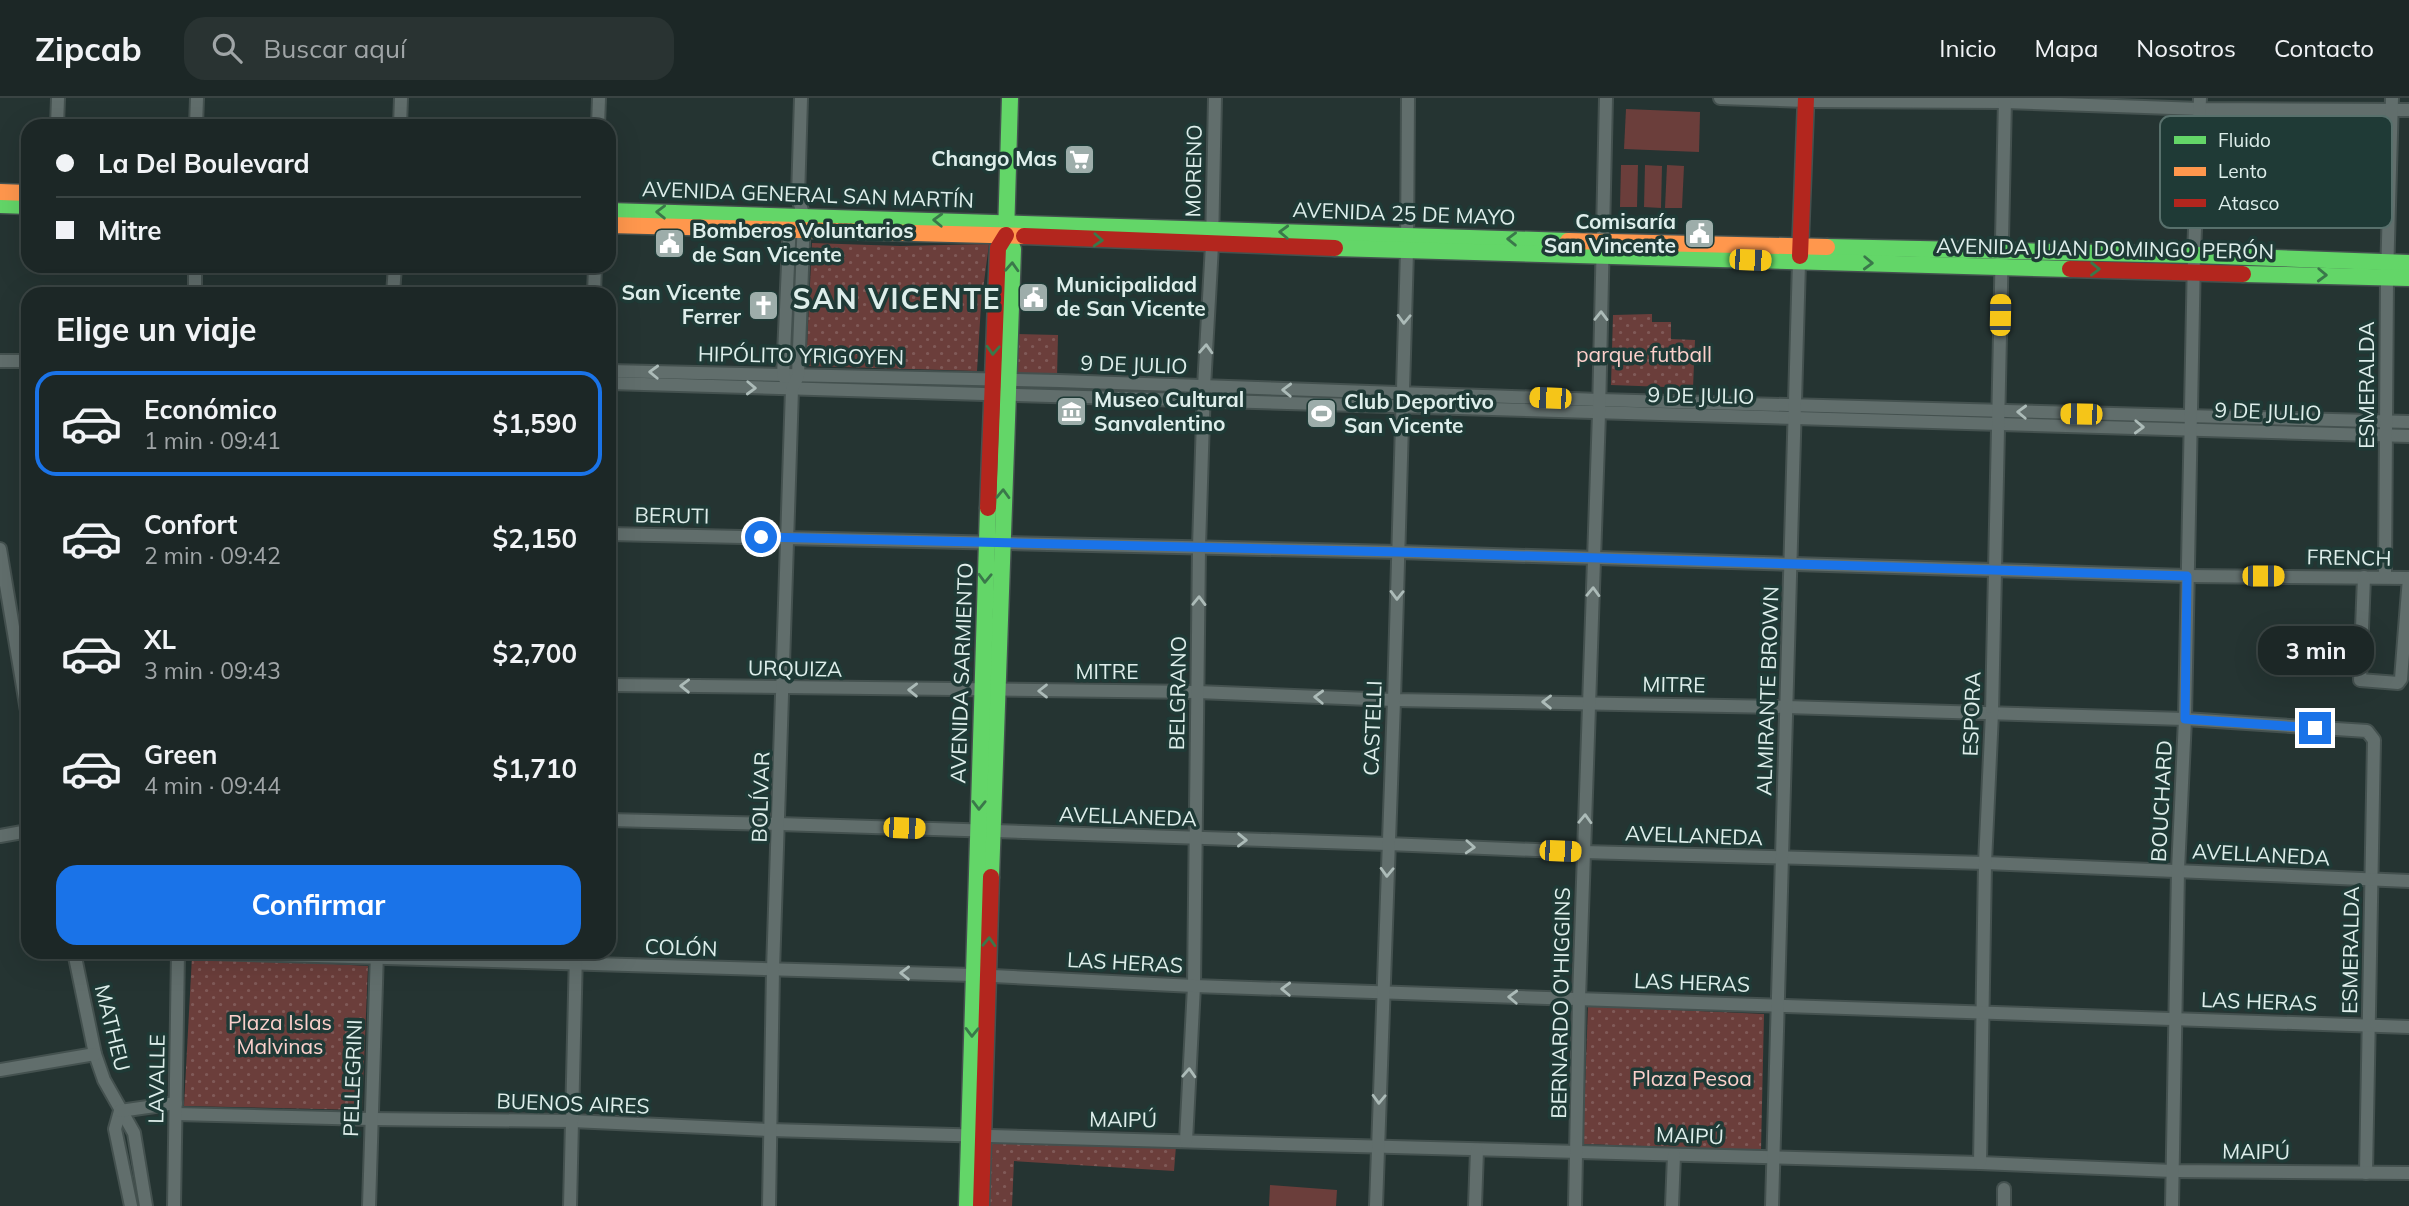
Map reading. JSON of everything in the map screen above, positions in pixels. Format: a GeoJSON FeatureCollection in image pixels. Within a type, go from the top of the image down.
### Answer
{"type":"FeatureCollection","features":[{"type":"Feature","properties":{"kind":"main road","name":"AVENIDA SARMIENTO"},"geometry":{"type":"LineString","coordinates":[[967,1206],[976,1136],[999,388],[998,248],[1006,229],[1010,98]]}},
{"type":"Feature","properties":{"kind":"main road"},"geometry":{"type":"LineString","coordinates":[[1800,254],[1806,100]]}},
{"type":"Feature","properties":{"kind":"main road"},"geometry":{"type":"LineString","coordinates":[[0,192],[21,193]]}},
{"type":"Feature","properties":{"kind":"main road"},"geometry":{"type":"LineString","coordinates":[[0,205],[21,206]]}},
{"type":"Feature","properties":{"kind":"main road","name":"AVENIDA GENERAL SAN MARTÍN"},"geometry":{"type":"LineString","coordinates":[[616,211],[797,224]]}},
{"type":"Feature","properties":{"kind":"main road","name":"AVENIDA GENERAL SAN MARTÍN"},"geometry":{"type":"LineString","coordinates":[[616,225],[797,224],[1006,229]]}},
{"type":"Feature","properties":{"kind":"main road","name":"AVENIDA 25 DE MAYO"},"geometry":{"type":"LineString","coordinates":[[1006,229],[1407,244],[1800,254]]}},
{"type":"Feature","properties":{"kind":"main road","name":"AVENIDA JUAN DOMINGO PERÓN"},"geometry":{"type":"LineString","coordinates":[[1800,254],[2387,270],[2409,278]]}},
{"type":"Feature","properties":{"kind":"main road","name":"AVENIDA JUAN DOMINGO PERÓN"},"geometry":{"type":"LineString","coordinates":[[2387,270],[2409,263]]}},
{"type":"Feature","properties":{"kind":"main road","name":"AVENIDA SARMIENTO"},"geometry":{"type":"LineString","coordinates":[[976,1136],[981,1206]]}},
{"type":"Feature","properties":{"kind":"street"},"geometry":{"type":"LineString","coordinates":[[57,119],[58,98]]}},
{"type":"Feature","properties":{"kind":"street"},"geometry":{"type":"LineString","coordinates":[[196,119],[197,98]]}},
{"type":"Feature","properties":{"kind":"street"},"geometry":{"type":"LineString","coordinates":[[400,119],[401,98]]}},
{"type":"Feature","properties":{"kind":"street"},"geometry":{"type":"LineString","coordinates":[[598,119],[599,98]]}},
{"type":"Feature","properties":{"kind":"street","name":"BOLÍVAR"},"geometry":{"type":"LineString","coordinates":[[769,1206],[773,970],[787,537],[792,389],[797,376],[797,224],[801,98]]}},
{"type":"Feature","properties":{"kind":"street","name":"MORENO"},"geometry":{"type":"LineString","coordinates":[[1212,237],[1215,98]]}},
{"type":"Feature","properties":{"kind":"street","name":"CASTELLI"},"geometry":{"type":"LineString","coordinates":[[1376,1206],[1394,700],[1407,244],[1408,98]]}},
{"type":"Feature","properties":{"kind":"street","name":"BERNARDO O'HIGGINS"},"geometry":{"type":"LineString","coordinates":[[1575,1206],[1578,999],[1600,406],[1606,98]]}},
{"type":"Feature","properties":{"kind":"street"},"geometry":{"type":"LineString","coordinates":[[1720,98],[2392,104],[2409,110]]}},
{"type":"Feature","properties":{"kind":"street","name":"ESPORA"},"geometry":{"type":"LineString","coordinates":[[1980,1163],[2005,100]]}},
{"type":"Feature","properties":{"kind":"street","name":"BOLÍVAR"},"geometry":{"type":"LineString","coordinates":[[783,376],[797,224]]}},
{"type":"Feature","properties":{"kind":"street","name":"BOUCHARD"},"geometry":{"type":"LineString","coordinates":[[2172,1206],[2195,228]]}},
{"type":"Feature","properties":{"kind":"street","name":"ESMERALDA"},"geometry":{"type":"LineString","coordinates":[[2385,577],[2388,228]]}},
{"type":"Feature","properties":{"kind":"street","name":"BELGRANO"},"geometry":{"type":"LineString","coordinates":[[1186,1141],[1194,986],[1199,547],[1212,237]]}},
{"type":"Feature","properties":{"kind":"street","name":"ALMIRANTE BROWN"},"geometry":{"type":"LineString","coordinates":[[1772,1206],[1800,254]]}},
{"type":"Feature","properties":{"kind":"street"},"geometry":{"type":"LineString","coordinates":[[0,360],[21,362]]}},
{"type":"Feature","properties":{"kind":"street","name":"HIPÓLITO YRIGOYEN"},"geometry":{"type":"LineString","coordinates":[[616,371],[797,376],[999,388]]}},
{"type":"Feature","properties":{"kind":"street"},"geometry":{"type":"LineString","coordinates":[[783,376],[792,389]]}},
{"type":"Feature","properties":{"kind":"street","name":"HIPÓLITO YRIGOYEN"},"geometry":{"type":"LineString","coordinates":[[616,383],[792,389],[999,388]]}},
{"type":"Feature","properties":{"kind":"street","name":"9 DE JULIO"},"geometry":{"type":"LineString","coordinates":[[999,388],[2386,428],[2409,422]]}},
{"type":"Feature","properties":{"kind":"street","name":"9 DE JULIO"},"geometry":{"type":"LineString","coordinates":[[2386,428],[2409,436]]}},
{"type":"Feature","properties":{"kind":"street","name":"BERUTI"},"geometry":{"type":"LineString","coordinates":[[616,534],[994,543]]}},
{"type":"Feature","properties":{"kind":"street","name":"FRENCH"},"geometry":{"type":"LineString","coordinates":[[994,543],[1398,552],[2187,576],[2409,578]]}},
{"type":"Feature","properties":{"kind":"street"},"geometry":{"type":"LineString","coordinates":[[0,549],[4,605],[21,662]]}},
{"type":"Feature","properties":{"kind":"street"},"geometry":{"type":"LineString","coordinates":[[2364,577],[2360,680],[2398,683],[2401,679],[2409,578]]}},
{"type":"Feature","properties":{"kind":"street","name":"URQUIZA"},"geometry":{"type":"LineString","coordinates":[[616,685],[989,691]]}},
{"type":"Feature","properties":{"kind":"street","name":"MITRE"},"geometry":{"type":"LineString","coordinates":[[989,691],[1197,692],[1394,700],[1589,702],[1992,713],[2185,719],[2367,732]]}},
{"type":"Feature","properties":{"kind":"street","name":"ESMERALDA"},"geometry":{"type":"LineString","coordinates":[[2366,1172],[2374,740],[2367,732]]}},
{"type":"Feature","properties":{"kind":"street","name":"AVELLANEDA"},"geometry":{"type":"LineString","coordinates":[[616,820],[1985,863],[2409,881]]}},
{"type":"Feature","properties":{"kind":"street"},"geometry":{"type":"LineString","coordinates":[[0,836],[21,832]]}},
{"type":"Feature","properties":{"kind":"street","name":"MATHEU"},"geometry":{"type":"LineString","coordinates":[[75,959],[95,1054],[104,1080],[134,1133],[146,1206]]}},
{"type":"Feature","properties":{"kind":"street","name":"LAVALLE"},"geometry":{"type":"LineString","coordinates":[[174,1206],[178,959]]}},
{"type":"Feature","properties":{"kind":"street","name":"PELLEGRINI"},"geometry":{"type":"LineString","coordinates":[[369,1206],[377,959]]}},
{"type":"Feature","properties":{"kind":"street"},"geometry":{"type":"LineString","coordinates":[[570,1206],[576,959]]}},
{"type":"Feature","properties":{"kind":"street","name":"COLÓN"},"geometry":{"type":"LineString","coordinates":[[592,959],[773,970],[981,976]]}},
{"type":"Feature","properties":{"kind":"street","name":"LAS HERAS"},"geometry":{"type":"LineString","coordinates":[[981,976],[1383,993],[2409,1027]]}},
{"type":"Feature","properties":{"kind":"street"},"geometry":{"type":"LineString","coordinates":[[0,1070],[95,1054]]}},
{"type":"Feature","properties":{"kind":"street","name":"BUENOS AIRES"},"geometry":{"type":"LineString","coordinates":[[120,1111],[176,1108],[370,1119],[572,1121],[976,1136]]}},
{"type":"Feature","properties":{"kind":"street","name":"MATHEU"},"geometry":{"type":"LineString","coordinates":[[120,1111],[116,1129],[131,1206]]}},
{"type":"Feature","properties":{"kind":"street","name":"MAIPÚ"},"geometry":{"type":"LineString","coordinates":[[976,1136],[1980,1163],[2173,1171],[2409,1173]]}},
{"type":"Feature","properties":{"kind":"street"},"geometry":{"type":"LineString","coordinates":[[1475,1206],[1477,1150]]}},
{"type":"Feature","properties":{"kind":"street"},"geometry":{"type":"LineString","coordinates":[[1672,1206],[1674,1155]]}},
{"type":"Feature","properties":{"kind":"street"},"geometry":{"type":"LineString","coordinates":[[2004,1189],[2004,1206]]}},
{"type":"Feature","properties":{"kind":"green space"},"geometry":{"type":"Polygon","coordinates":[[[1626,109],[1700,112],[1699,152],[1624,149],[1626,109]]]}},
{"type":"Feature","properties":{"kind":"green space"},"geometry":{"type":"Polygon","coordinates":[[[1621,165],[1638,165],[1637,207],[1620,207],[1621,165]]]}},
{"type":"Feature","properties":{"kind":"green space"},"geometry":{"type":"Polygon","coordinates":[[[1645,165],[1662,166],[1661,208],[1644,207],[1645,165]]]}},
{"type":"Feature","properties":{"kind":"green space"},"geometry":{"type":"Polygon","coordinates":[[[1667,165],[1684,166],[1682,208],[1665,208],[1667,165]]]}},
{"type":"Feature","properties":{"kind":"green space"},"geometry":{"type":"Polygon","coordinates":[[[812,243],[900,246],[989,244],[981,305],[977,371],[806,366],[812,243]]]}},
{"type":"Feature","properties":{"kind":"green space","name":"parque futball"},"geometry":{"type":"Polygon","coordinates":[[[1652,314],[1652,322],[1671,322],[1671,339],[1695,340],[1693,388],[1611,385],[1613,315],[1652,314]]]}},
{"type":"Feature","properties":{"kind":"green space"},"geometry":{"type":"Polygon","coordinates":[[[1013,334],[1058,335],[1057,377],[1013,376],[1013,334]]]}},
{"type":"Feature","properties":{"kind":"green space","name":"Plaza Islas Malvinas"},"geometry":{"type":"Polygon","coordinates":[[[192,959],[245,959],[368,966],[362,1110],[184,1106],[192,959]]]}},
{"type":"Feature","properties":{"kind":"green space","name":"Plaza Pesoa"},"geometry":{"type":"Polygon","coordinates":[[[1588,1006],[1764,1014],[1761,1150],[1583,1144],[1588,1006]]]}},
{"type":"Feature","properties":{"kind":"green space"},"geometry":{"type":"Polygon","coordinates":[[[988,1140],[1176,1146],[1174,1171],[1014,1161],[1012,1206],[986,1206],[988,1140]]]}},
{"type":"Feature","properties":{"kind":"green space"},"geometry":{"type":"Polygon","coordinates":[[[1270,1185],[1337,1190],[1336,1206],[1269,1206],[1270,1185]]]}},
{"type":"Feature","properties":{"kind":"traffic: fast"},"geometry":{"type":"LineString","coordinates":[[991,877],[1013,249],[1006,235],[1010,98]]}},
{"type":"Feature","properties":{"kind":"traffic: fast"},"geometry":{"type":"LineString","coordinates":[[0,205],[21,206]]}},
{"type":"Feature","properties":{"kind":"traffic: fast"},"geometry":{"type":"LineString","coordinates":[[616,211],[1568,241]]}},
{"type":"Feature","properties":{"kind":"traffic: fast"},"geometry":{"type":"LineString","coordinates":[[1827,247],[2409,263]]}},
{"type":"Feature","properties":{"kind":"traffic: fast"},"geometry":{"type":"LineString","coordinates":[[1335,248],[2070,269]]}},
{"type":"Feature","properties":{"kind":"traffic: fast"},"geometry":{"type":"LineString","coordinates":[[2243,274],[2409,278]]}},
{"type":"Feature","properties":{"kind":"traffic: fast"},"geometry":{"type":"LineString","coordinates":[[967,1206],[988,508]]}},
{"type":"Feature","properties":{"kind":"traffic: slow"},"geometry":{"type":"LineString","coordinates":[[0,192],[21,193]]}},
{"type":"Feature","properties":{"kind":"traffic: slow"},"geometry":{"type":"LineString","coordinates":[[616,225],[1024,236]]}},
{"type":"Feature","properties":{"kind":"traffic: slow"},"geometry":{"type":"LineString","coordinates":[[1568,241],[1827,247]]}},
{"type":"Feature","properties":{"kind":"traffic: jam"},"geometry":{"type":"LineString","coordinates":[[1800,256],[1806,98]]}},
{"type":"Feature","properties":{"kind":"traffic: jam"},"geometry":{"type":"LineString","coordinates":[[988,508],[998,248],[1006,235]]}},
{"type":"Feature","properties":{"kind":"traffic: jam"},"geometry":{"type":"LineString","coordinates":[[1024,236],[1335,248]]}},
{"type":"Feature","properties":{"kind":"traffic: jam"},"geometry":{"type":"LineString","coordinates":[[2070,269],[2243,274]]}},
{"type":"Feature","properties":{"kind":"traffic: jam"},"geometry":{"type":"LineString","coordinates":[[981,1206],[991,877]]}},
{"type":"Feature","properties":{"kind":"place","name":"Chango Mas"},"geometry":{"type":"Point","coordinates":[1080,159]}},
{"type":"Feature","properties":{"kind":"place","name":"Comisaría San Vincente"},"geometry":{"type":"Point","coordinates":[1699,234]}},
{"type":"Feature","properties":{"kind":"place","name":"Bomberos Voluntarios de San Vicente"},"geometry":{"type":"Point","coordinates":[669,243]}},
{"type":"Feature","properties":{"kind":"place","name":"Municipalidad de San Vicente"},"geometry":{"type":"Point","coordinates":[1033,297]}},
{"type":"Feature","properties":{"kind":"place","name":"San Vicente Ferrer"},"geometry":{"type":"Point","coordinates":[764,305]}},
{"type":"Feature","properties":{"kind":"place","name":"Museo Cultural Sanvalentino"},"geometry":{"type":"Point","coordinates":[1071,412]}},
{"type":"Feature","properties":{"kind":"place","name":"Club Deportivo San Vicente"},"geometry":{"type":"Point","coordinates":[1321,414]}},
{"type":"Feature","properties":{"kind":"district","name":"SAN VICENTE"},"geometry":{"type":"Point","coordinates":[897,299]}},
{"type":"Feature","properties":{"kind":"route"},"geometry":{"type":"LineString","coordinates":[[761,537],[1398,552],[2187,576],[2185,719],[2315,728]]}}]}
